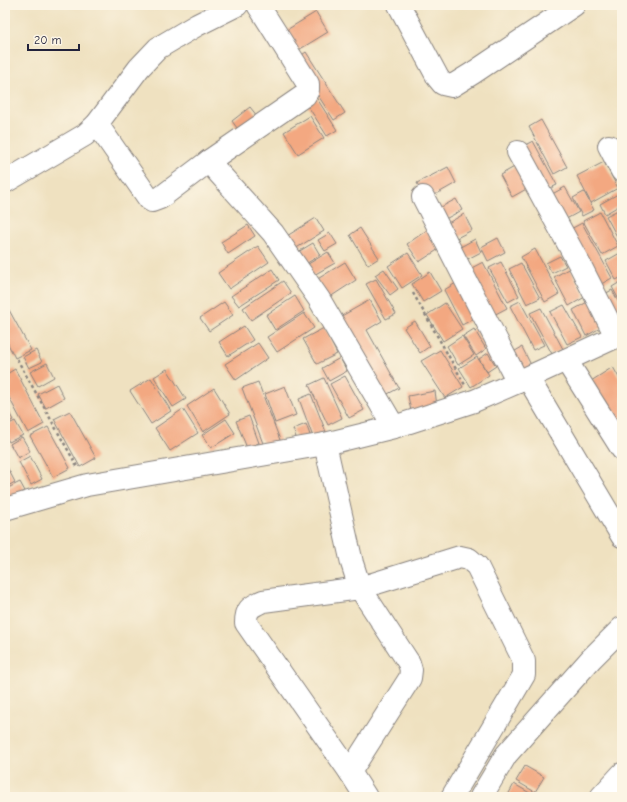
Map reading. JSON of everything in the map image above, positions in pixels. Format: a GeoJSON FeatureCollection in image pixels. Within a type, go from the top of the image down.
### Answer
{"type":"FeatureCollection","features":[{"type":"Feature","properties":{"kind":"street"},"geometry":{"type":"LineString","coordinates":[[5,182],[85,135],[97,124],[139,68],[158,48],[197,25],[237,5]]}},
{"type":"Feature","properties":{"kind":"street"},"geometry":{"type":"LineString","coordinates":[[97,124],[149,199],[157,199],[305,95],[308,90],[308,84],[258,5]]}},
{"type":"Feature","properties":{"kind":"street"},"geometry":{"type":"LineString","coordinates":[[399,5],[438,78],[443,84],[452,86],[574,5]]}},
{"type":"Feature","properties":{"kind":"street"},"geometry":{"type":"LineString","coordinates":[[609,146],[622,171]]}},
{"type":"Feature","properties":{"kind":"street"},"geometry":{"type":"LineString","coordinates":[[5,509],[87,484],[327,454],[394,427],[474,401],[619,335],[518,152]]}},
{"type":"Feature","properties":{"kind":"street"},"geometry":{"type":"LineString","coordinates":[[209,161],[273,233],[319,299],[394,427]]}},
{"type":"Feature","properties":{"kind":"street"},"geometry":{"type":"LineString","coordinates":[[423,197],[523,380],[622,536]]}},
{"type":"Feature","properties":{"kind":"street"},"geometry":{"type":"LineString","coordinates":[[566,360],[622,449]]}},
{"type":"Feature","properties":{"kind":"street"},"geometry":{"type":"LineString","coordinates":[[327,454],[352,563],[360,588],[409,663],[410,678],[350,772]]}},
{"type":"Feature","properties":{"kind":"street"},"geometry":{"type":"LineString","coordinates":[[366,797],[246,622],[246,614],[250,608],[263,602],[360,588],[460,557],[468,559],[477,566],[524,661],[524,675],[452,797]]}},
{"type":"Feature","properties":{"kind":"street"},"geometry":{"type":"LineString","coordinates":[[481,797],[506,755],[591,659],[622,628]]}},
{"type":"Feature","properties":{"kind":"street"},"geometry":{"type":"LineString","coordinates":[[601,797],[622,774]]}},
{"type":"Feature","properties":{"kind":"path"},"geometry":{"type":"LineString","coordinates":[[413,293],[474,401]]}},
{"type":"Feature","properties":{"kind":"path"},"geometry":{"type":"LineString","coordinates":[[17,359],[87,484]]}},
{"type":"Feature","properties":{"kind":"building"},"geometry":{"type":"Polygon","coordinates":[[[316,12],[328,32],[292,54],[280,34],[316,12]]]}},
{"type":"Feature","properties":{"kind":"building"},"geometry":{"type":"Polygon","coordinates":[[[306,52],[345,113],[334,120],[295,60],[306,52]]]}},
{"type":"Feature","properties":{"kind":"building"},"geometry":{"type":"Polygon","coordinates":[[[316,97],[337,130],[327,136],[306,103],[316,97]]]}},
{"type":"Feature","properties":{"kind":"building"},"geometry":{"type":"Polygon","coordinates":[[[250,107],[261,121],[242,135],[232,121],[250,107]]]}},
{"type":"Feature","properties":{"kind":"building"},"geometry":{"type":"Polygon","coordinates":[[[310,116],[324,138],[298,154],[284,132],[310,116]]]}},
{"type":"Feature","properties":{"kind":"building"},"geometry":{"type":"Polygon","coordinates":[[[541,120],[567,167],[554,174],[529,127],[541,120]]]}},
{"type":"Feature","properties":{"kind":"building"},"geometry":{"type":"Polygon","coordinates":[[[533,141],[557,185],[542,192],[519,148],[533,141]]]}},
{"type":"Feature","properties":{"kind":"building"},"geometry":{"type":"Polygon","coordinates":[[[604,162],[618,188],[591,203],[577,176],[604,162]]]}},
{"type":"Feature","properties":{"kind":"building"},"geometry":{"type":"Polygon","coordinates":[[[518,165],[530,187],[512,197],[500,175],[518,165]]]}},
{"type":"Feature","properties":{"kind":"building"},"geometry":{"type":"Polygon","coordinates":[[[448,167],[456,183],[426,200],[417,183],[448,167]]]}},
{"type":"Feature","properties":{"kind":"building"},"geometry":{"type":"Polygon","coordinates":[[[565,187],[579,212],[559,223],[545,198],[565,187]]]}},
{"type":"Feature","properties":{"kind":"building"},"geometry":{"type":"Polygon","coordinates":[[[584,192],[594,210],[582,216],[573,198],[584,192]]]}},
{"type":"Feature","properties":{"kind":"building"},"geometry":{"type":"Polygon","coordinates":[[[618,194],[622,204],[605,214],[600,204],[618,194]]]}},
{"type":"Feature","properties":{"kind":"building"},"geometry":{"type":"Polygon","coordinates":[[[456,199],[462,210],[438,223],[432,212],[456,199]]]}},
{"type":"Feature","properties":{"kind":"building"},"geometry":{"type":"Polygon","coordinates":[[[622,208],[622,246],[606,216],[622,208]]]}},
{"type":"Feature","properties":{"kind":"building"},"geometry":{"type":"Polygon","coordinates":[[[600,212],[618,246],[602,255],[583,221],[600,212]]]}},
{"type":"Feature","properties":{"kind":"building"},"geometry":{"type":"Polygon","coordinates":[[[464,214],[472,230],[449,242],[441,227],[464,214]]]}},
{"type":"Feature","properties":{"kind":"building"},"geometry":{"type":"Polygon","coordinates":[[[316,218],[324,231],[290,252],[282,239],[316,218]]]}},
{"type":"Feature","properties":{"kind":"building"},"geometry":{"type":"Polygon","coordinates":[[[582,223],[612,278],[594,288],[565,232],[582,223]]]}},
{"type":"Feature","properties":{"kind":"building"},"geometry":{"type":"Polygon","coordinates":[[[248,225],[255,236],[228,254],[221,242],[248,225]]]}},
{"type":"Feature","properties":{"kind":"building"},"geometry":{"type":"Polygon","coordinates":[[[360,228],[379,258],[368,265],[350,235],[360,228]]]}},
{"type":"Feature","properties":{"kind":"building"},"geometry":{"type":"Polygon","coordinates":[[[427,230],[439,249],[419,262],[407,244],[427,230]]]}},
{"type":"Feature","properties":{"kind":"building"},"geometry":{"type":"Polygon","coordinates":[[[330,233],[337,244],[325,251],[318,240],[330,233]]]}},
{"type":"Feature","properties":{"kind":"building"},"geometry":{"type":"Polygon","coordinates":[[[498,238],[505,252],[488,261],[481,247],[498,238]]]}},
{"type":"Feature","properties":{"kind":"building"},"geometry":{"type":"Polygon","coordinates":[[[475,239],[481,252],[460,263],[453,251],[475,239]]]}},
{"type":"Feature","properties":{"kind":"building"},"geometry":{"type":"Polygon","coordinates":[[[313,243],[320,255],[301,267],[293,255],[313,243]]]}},
{"type":"Feature","properties":{"kind":"building"},"geometry":{"type":"Polygon","coordinates":[[[258,246],[269,262],[229,289],[218,273],[258,246]]]}},
{"type":"Feature","properties":{"kind":"building"},"geometry":{"type":"Polygon","coordinates":[[[535,249],[559,294],[545,302],[521,257],[535,249]]]}},
{"type":"Feature","properties":{"kind":"building"},"geometry":{"type":"Polygon","coordinates":[[[328,252],[335,263],[312,276],[305,266],[328,252]]]}},
{"type":"Feature","properties":{"kind":"building"},"geometry":{"type":"Polygon","coordinates":[[[408,253],[422,275],[402,288],[388,266],[408,253]]]}},
{"type":"Feature","properties":{"kind":"building"},"geometry":{"type":"Polygon","coordinates":[[[620,253],[622,256],[622,277],[616,280],[606,261],[620,253]]]}},
{"type":"Feature","properties":{"kind":"building"},"geometry":{"type":"Polygon","coordinates":[[[560,256],[566,266],[552,273],[546,263],[560,256]]]}},
{"type":"Feature","properties":{"kind":"building"},"geometry":{"type":"Polygon","coordinates":[[[345,262],[356,280],[327,299],[316,280],[345,262]]]}},
{"type":"Feature","properties":{"kind":"building"},"geometry":{"type":"Polygon","coordinates":[[[483,262],[507,308],[488,318],[464,272],[483,262]]]}},
{"type":"Feature","properties":{"kind":"building"},"geometry":{"type":"Polygon","coordinates":[[[501,262],[519,296],[508,302],[489,268],[501,262]]]}},
{"type":"Feature","properties":{"kind":"building"},"geometry":{"type":"Polygon","coordinates":[[[521,263],[540,298],[527,304],[509,269],[521,263]]]}},
{"type":"Feature","properties":{"kind":"building"},"geometry":{"type":"Polygon","coordinates":[[[570,268],[585,297],[569,306],[554,277],[570,268]]]}},
{"type":"Feature","properties":{"kind":"building"},"geometry":{"type":"Polygon","coordinates":[[[272,269],[279,280],[239,306],[231,296],[272,269]]]}},
{"type":"Feature","properties":{"kind":"building"},"geometry":{"type":"Polygon","coordinates":[[[384,269],[398,289],[390,295],[375,275],[384,269]]]}},
{"type":"Feature","properties":{"kind":"building"},"geometry":{"type":"Polygon","coordinates":[[[430,272],[441,291],[423,302],[412,284],[430,272]]]}},
{"type":"Feature","properties":{"kind":"building"},"geometry":{"type":"Polygon","coordinates":[[[376,279],[396,314],[386,319],[366,284],[376,279]]]}},
{"type":"Feature","properties":{"kind":"building"},"geometry":{"type":"Polygon","coordinates":[[[283,281],[291,293],[251,320],[243,308],[283,281]]]}},
{"type":"Feature","properties":{"kind":"building"},"geometry":{"type":"Polygon","coordinates":[[[622,281],[622,305],[612,287],[622,281]]]}},
{"type":"Feature","properties":{"kind":"building"},"geometry":{"type":"Polygon","coordinates":[[[458,282],[477,317],[462,325],[444,290],[458,282]]]}},
{"type":"Feature","properties":{"kind":"building"},"geometry":{"type":"Polygon","coordinates":[[[612,290],[622,308],[622,318],[614,323],[599,297],[612,290]]]}},
{"type":"Feature","properties":{"kind":"building"},"geometry":{"type":"Polygon","coordinates":[[[295,296],[304,311],[275,330],[266,315],[295,296]]]}},
{"type":"Feature","properties":{"kind":"building"},"geometry":{"type":"Polygon","coordinates":[[[370,300],[382,321],[367,330],[399,388],[382,397],[338,318],[370,300]]]}},
{"type":"Feature","properties":{"kind":"building"},"geometry":{"type":"Polygon","coordinates":[[[591,300],[604,326],[586,336],[573,310],[591,300]]]}},
{"type":"Feature","properties":{"kind":"building"},"geometry":{"type":"Polygon","coordinates":[[[520,301],[544,345],[533,350],[510,306],[520,301]]]}},
{"type":"Feature","properties":{"kind":"building"},"geometry":{"type":"Polygon","coordinates":[[[224,302],[233,315],[209,331],[200,318],[224,302]]]}},
{"type":"Feature","properties":{"kind":"building"},"geometry":{"type":"Polygon","coordinates":[[[445,303],[462,329],[443,341],[427,315],[445,303]]]}},
{"type":"Feature","properties":{"kind":"building"},"geometry":{"type":"Polygon","coordinates":[[[564,305],[582,337],[567,344],[550,312],[564,305]]]}},
{"type":"Feature","properties":{"kind":"building"},"geometry":{"type":"Polygon","coordinates":[[[541,308],[563,349],[552,354],[530,313],[541,308]]]}},
{"type":"Feature","properties":{"kind":"building"},"geometry":{"type":"Polygon","coordinates":[[[9,310],[31,350],[15,358],[5,338],[5,312],[9,310]]]}},
{"type":"Feature","properties":{"kind":"building"},"geometry":{"type":"Polygon","coordinates":[[[304,313],[314,328],[277,352],[267,337],[304,313]]]}},
{"type":"Feature","properties":{"kind":"building"},"geometry":{"type":"Polygon","coordinates":[[[415,321],[430,346],[420,353],[404,328],[415,321]]]}},
{"type":"Feature","properties":{"kind":"building"},"geometry":{"type":"Polygon","coordinates":[[[244,326],[253,340],[228,356],[219,342],[244,326]]]}},
{"type":"Feature","properties":{"kind":"building"},"geometry":{"type":"Polygon","coordinates":[[[324,328],[337,354],[317,364],[303,339],[324,328]]]}},
{"type":"Feature","properties":{"kind":"building"},"geometry":{"type":"Polygon","coordinates":[[[474,329],[486,349],[476,356],[463,336],[474,329]]]}},
{"type":"Feature","properties":{"kind":"building"},"geometry":{"type":"Polygon","coordinates":[[[462,336],[474,355],[458,365],[447,346],[462,336]]]}},
{"type":"Feature","properties":{"kind":"building"},"geometry":{"type":"Polygon","coordinates":[[[258,343],[268,358],[236,380],[225,364],[258,343]]]}},
{"type":"Feature","properties":{"kind":"building"},"geometry":{"type":"Polygon","coordinates":[[[522,347],[532,367],[520,374],[510,354],[522,347]]]}},
{"type":"Feature","properties":{"kind":"building"},"geometry":{"type":"Polygon","coordinates":[[[36,350],[42,362],[29,368],[23,357],[36,350]]]}},
{"type":"Feature","properties":{"kind":"building"},"geometry":{"type":"Polygon","coordinates":[[[440,350],[463,387],[445,398],[421,361],[440,350]]]}},
{"type":"Feature","properties":{"kind":"building"},"geometry":{"type":"Polygon","coordinates":[[[488,353],[496,366],[487,372],[479,359],[488,353]]]}},
{"type":"Feature","properties":{"kind":"building"},"geometry":{"type":"Polygon","coordinates":[[[477,357],[489,375],[471,387],[459,368],[477,357]]]}},
{"type":"Feature","properties":{"kind":"building"},"geometry":{"type":"Polygon","coordinates":[[[340,358],[347,371],[329,381],[322,368],[340,358]]]}},
{"type":"Feature","properties":{"kind":"building"},"geometry":{"type":"Polygon","coordinates":[[[47,363],[54,377],[38,386],[30,372],[47,363]]]}},
{"type":"Feature","properties":{"kind":"building"},"geometry":{"type":"Polygon","coordinates":[[[613,367],[622,383],[622,431],[591,381],[613,367]]]}},
{"type":"Feature","properties":{"kind":"building"},"geometry":{"type":"Polygon","coordinates":[[[15,369],[44,424],[28,433],[5,390],[5,375],[15,369]]]}},
{"type":"Feature","properties":{"kind":"building"},"geometry":{"type":"Polygon","coordinates":[[[167,369],[186,399],[173,407],[154,377],[167,369]]]}},
{"type":"Feature","properties":{"kind":"building"},"geometry":{"type":"Polygon","coordinates":[[[345,376],[364,410],[349,418],[330,384],[345,376]]]}},
{"type":"Feature","properties":{"kind":"building"},"geometry":{"type":"Polygon","coordinates":[[[151,378],[171,411],[151,424],[130,391],[151,378]]]}},
{"type":"Feature","properties":{"kind":"building"},"geometry":{"type":"Polygon","coordinates":[[[324,378],[342,418],[328,425],[309,385],[324,378]]]}},
{"type":"Feature","properties":{"kind":"building"},"geometry":{"type":"Polygon","coordinates":[[[258,382],[280,440],[264,446],[242,388],[258,382]]]}},
{"type":"Feature","properties":{"kind":"building"},"geometry":{"type":"Polygon","coordinates":[[[57,384],[64,398],[46,408],[38,394],[57,384]]]}},
{"type":"Feature","properties":{"kind":"building"},"geometry":{"type":"Polygon","coordinates":[[[285,386],[296,415],[275,423],[265,394],[285,386]]]}},
{"type":"Feature","properties":{"kind":"building"},"geometry":{"type":"Polygon","coordinates":[[[214,388],[230,414],[203,432],[187,406],[214,388]]]}},
{"type":"Feature","properties":{"kind":"building"},"geometry":{"type":"Polygon","coordinates":[[[435,391],[437,406],[411,411],[408,396],[435,391]]]}},
{"type":"Feature","properties":{"kind":"building"},"geometry":{"type":"Polygon","coordinates":[[[311,394],[326,432],[313,437],[299,399],[311,394]]]}},
{"type":"Feature","properties":{"kind":"building"},"geometry":{"type":"Polygon","coordinates":[[[5,405],[13,420],[5,424],[5,405]]]}},
{"type":"Feature","properties":{"kind":"building"},"geometry":{"type":"Polygon","coordinates":[[[183,409],[198,433],[170,451],[155,428],[183,409]]]}},
{"type":"Feature","properties":{"kind":"building"},"geometry":{"type":"Polygon","coordinates":[[[70,411],[96,458],[80,467],[54,419],[70,411]]]}},
{"type":"Feature","properties":{"kind":"building"},"geometry":{"type":"Polygon","coordinates":[[[249,416],[259,443],[247,448],[236,421],[249,416]]]}},
{"type":"Feature","properties":{"kind":"building"},"geometry":{"type":"Polygon","coordinates":[[[226,419],[235,433],[211,448],[202,435],[226,419]]]}},
{"type":"Feature","properties":{"kind":"building"},"geometry":{"type":"Polygon","coordinates":[[[15,421],[23,435],[9,442],[5,435],[5,426],[15,421]]]}},
{"type":"Feature","properties":{"kind":"building"},"geometry":{"type":"Polygon","coordinates":[[[306,424],[310,435],[297,440],[293,429],[306,424]]]}},
{"type":"Feature","properties":{"kind":"building"},"geometry":{"type":"Polygon","coordinates":[[[48,427],[70,468],[53,477],[30,436],[48,427]]]}},
{"type":"Feature","properties":{"kind":"building"},"geometry":{"type":"Polygon","coordinates":[[[22,437],[30,451],[18,458],[10,444],[22,437]]]}},
{"type":"Feature","properties":{"kind":"building"},"geometry":{"type":"Polygon","coordinates":[[[30,456],[42,479],[31,485],[19,462],[30,456]]]}},
{"type":"Feature","properties":{"kind":"building"},"geometry":{"type":"Polygon","coordinates":[[[5,463],[15,482],[6,487],[5,485],[5,463]]]}},
{"type":"Feature","properties":{"kind":"building"},"geometry":{"type":"Polygon","coordinates":[[[20,482],[26,493],[12,500],[6,489],[20,482]]]}},
{"type":"Feature","properties":{"kind":"building"},"geometry":{"type":"Polygon","coordinates":[[[525,766],[544,777],[535,792],[516,781],[525,766]]]}},
{"type":"Feature","properties":{"kind":"building"},"geometry":{"type":"Polygon","coordinates":[[[514,784],[535,796],[511,797],[508,795],[514,784]]]}}]}
